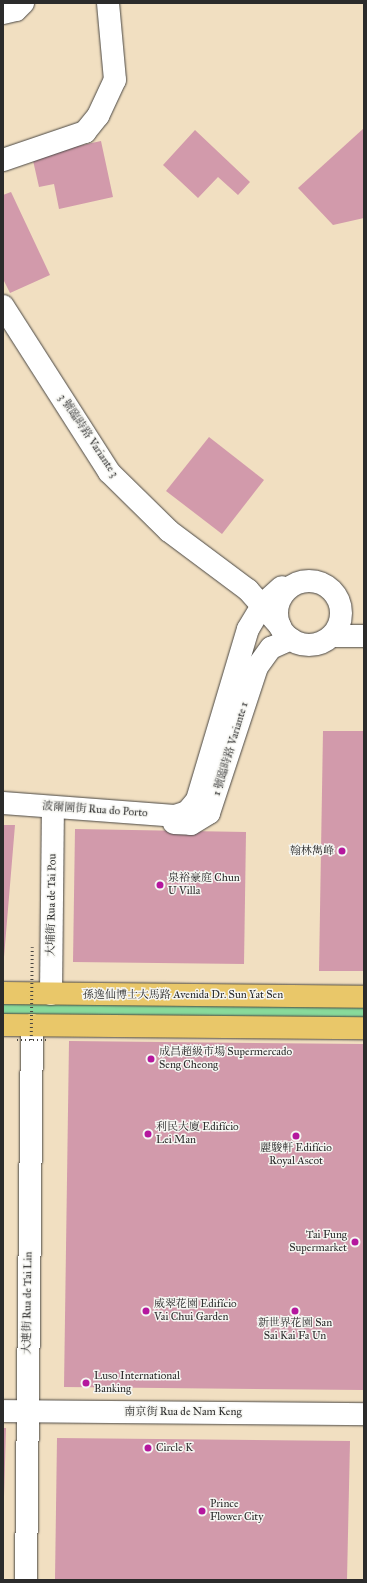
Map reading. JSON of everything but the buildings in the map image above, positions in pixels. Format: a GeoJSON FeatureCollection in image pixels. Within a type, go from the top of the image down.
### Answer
{"type":"FeatureCollection","features":[{"type":"Feature","properties":{"kind":"main road","name":"孫逸仙博士大馬路 Avenida Dr. Sun Yat Sen"},"geometry":{"type":"LineString","coordinates":[[3,994],[364,996]]}},
{"type":"Feature","properties":{"kind":"main road"},"geometry":{"type":"LineString","coordinates":[[26,1034],[364,1028]]}},
{"type":"Feature","properties":{"kind":"street"},"geometry":{"type":"LineString","coordinates":[[3,13],[16,10],[23,3]]}},
{"type":"Feature","properties":{"kind":"street"},"geometry":{"type":"LineString","coordinates":[[3,160],[85,132],[98,116],[115,80],[108,3]]}},
{"type":"Feature","properties":{"kind":"street","name":"3 號臨時路 Variante 3"},"geometry":{"type":"LineString","coordinates":[[3,306],[109,472],[169,531],[231,577],[255,597],[285,632]]}},
{"type":"Feature","properties":{"kind":"street","name":"3 號臨時路 Variante 3"},"geometry":{"type":"LineString","coordinates":[[231,577],[289,585]]}},
{"type":"Feature","properties":{"kind":"street"},"geometry":{"type":"LineString","coordinates":[[255,597],[289,585],[318,582],[336,595],[341,605],[364,625]]}},
{"type":"Feature","properties":{"kind":"street"},"geometry":{"type":"LineString","coordinates":[[289,585],[280,601],[278,613],[285,632],[307,646],[316,645],[332,636],[339,627],[341,605]]}},
{"type":"Feature","properties":{"kind":"street","name":"1 號臨時路 Variante 1"},"geometry":{"type":"LineString","coordinates":[[187,812],[197,800],[248,629],[251,600],[255,597]]}},
{"type":"Feature","properties":{"kind":"street","name":"1 號臨時路 Variante 1"},"geometry":{"type":"LineString","coordinates":[[149,822],[191,824],[209,813],[215,800],[257,667],[285,632]]}},
{"type":"Feature","properties":{"kind":"street"},"geometry":{"type":"LineString","coordinates":[[332,636],[364,636]]}},
{"type":"Feature","properties":{"kind":"street","name":"波爾圖街 Rua do Porto"},"geometry":{"type":"LineString","coordinates":[[5,804],[175,816],[187,812]]}},
{"type":"Feature","properties":{"kind":"street","name":"波爾圖街 Rua do Porto"},"geometry":{"type":"LineString","coordinates":[[5,804],[53,816],[149,822]]}},
{"type":"Feature","properties":{"kind":"street","name":"大埔街 Rua de Tai Pou"},"geometry":{"type":"LineString","coordinates":[[51,994],[53,816]]}},
{"type":"Feature","properties":{"kind":"street","name":"大連街 Rua de Tai Lin"},"geometry":{"type":"LineString","coordinates":[[26,1034],[26,1580]]}},
{"type":"Feature","properties":{"kind":"street","name":"南京街 Rua de Nam Keng"},"geometry":{"type":"LineString","coordinates":[[3,1411],[364,1414]]}},
{"type":"Feature","properties":{"kind":"path"},"geometry":{"type":"LineString","coordinates":[[26,1034],[32,947]]}},
{"type":"Feature","properties":{"kind":"green space"},"geometry":{"type":"Polygon","coordinates":[[[3,1003],[364,1005],[364,1018],[3,1015],[3,1003]]]}},
{"type":"Feature","properties":{"kind":"place","name":"翰林雋峰"},"geometry":{"type":"Point","coordinates":[342,851]}},
{"type":"Feature","properties":{"kind":"place","name":"泉裕豪庭 Chun U Villa"},"geometry":{"type":"Point","coordinates":[160,885]}},
{"type":"Feature","properties":{"kind":"place","name":"成昌超級市場 Supermercado Seng Cheong"},"geometry":{"type":"Point","coordinates":[151,1059]}},
{"type":"Feature","properties":{"kind":"place","name":"利民大廈 Edifício Lei Man"},"geometry":{"type":"Point","coordinates":[148,1134]}},
{"type":"Feature","properties":{"kind":"place","name":"麗駿軒 Edifício Royal Ascot"},"geometry":{"type":"Point","coordinates":[296,1136]}},
{"type":"Feature","properties":{"kind":"place","name":"Tai Fung Supermarket"},"geometry":{"type":"Point","coordinates":[355,1242]}},
{"type":"Feature","properties":{"kind":"place","name":"威翠花園 Edifício Vai Chui Garden"},"geometry":{"type":"Point","coordinates":[146,1311]}},
{"type":"Feature","properties":{"kind":"place","name":"新世界花園 San Sai Kai Fa Un"},"geometry":{"type":"Point","coordinates":[295,1311]}},
{"type":"Feature","properties":{"kind":"place","name":"Luso International Banking"},"geometry":{"type":"Point","coordinates":[86,1383]}},
{"type":"Feature","properties":{"kind":"place","name":"Circle K"},"geometry":{"type":"Point","coordinates":[148,1448]}},
{"type":"Feature","properties":{"kind":"place","name":"Prince Flower City"},"geometry":{"type":"Point","coordinates":[202,1511]}}]}
